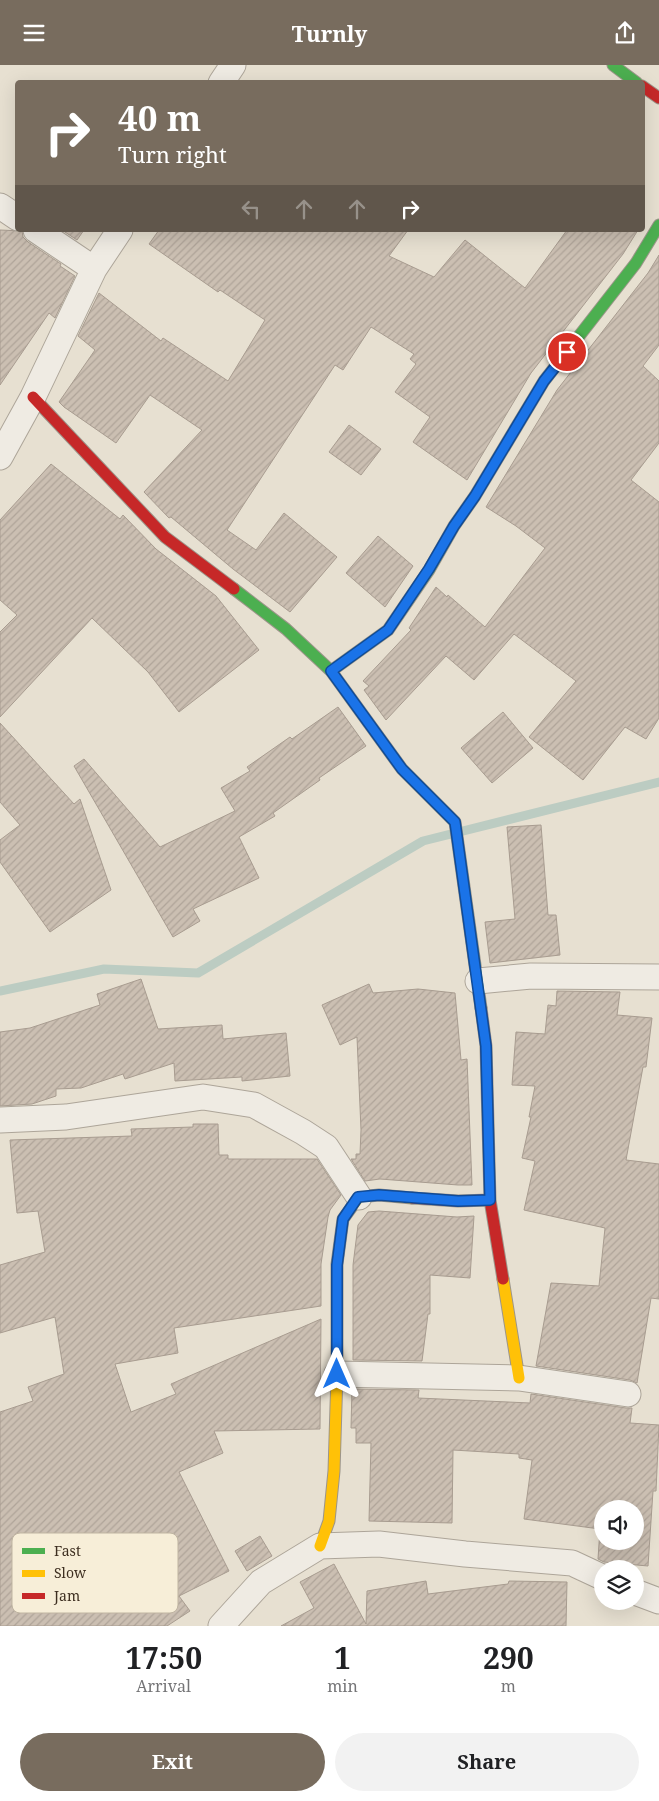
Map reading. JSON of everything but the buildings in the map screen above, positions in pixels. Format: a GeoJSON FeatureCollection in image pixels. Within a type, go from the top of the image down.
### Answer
{"type":"FeatureCollection","features":[{"type":"Feature","properties":{"kind":"street"},"geometry":{"type":"LineString","coordinates":[[223,80],[233,65]]}},
{"type":"Feature","properties":{"kind":"street"},"geometry":{"type":"LineString","coordinates":[[613,65],[633,80]]}},
{"type":"Feature","properties":{"kind":"street"},"geometry":{"type":"LineString","coordinates":[[645,88],[659,98]]}},
{"type":"Feature","properties":{"kind":"street"},"geometry":{"type":"LineString","coordinates":[[0,206],[15,216]]}},
{"type":"Feature","properties":{"kind":"street"},"geometry":{"type":"LineString","coordinates":[[331,671],[388,630],[475,496],[544,381],[636,263],[659,225]]}},
{"type":"Feature","properties":{"kind":"street"},"geometry":{"type":"LineString","coordinates":[[39,232],[94,269]]}},
{"type":"Feature","properties":{"kind":"street"},"geometry":{"type":"LineString","coordinates":[[0,457],[32,397],[94,269],[119,232]]}},
{"type":"Feature","properties":{"kind":"street"},"geometry":{"type":"LineString","coordinates":[[32,397],[165,537],[286,629],[331,671],[402,769],[455,822],[486,1046],[490,1200],[518,1378]]}},
{"type":"Feature","properties":{"kind":"street"},"geometry":{"type":"LineString","coordinates":[[478,981],[531,976],[659,977]]}},
{"type":"Feature","properties":{"kind":"street"},"geometry":{"type":"LineString","coordinates":[[0,1120],[66,1117],[203,1097],[254,1105],[326,1147],[358,1197]]}},
{"type":"Feature","properties":{"kind":"street"},"geometry":{"type":"LineString","coordinates":[[358,1197],[379,1195],[458,1201],[490,1200]]}},
{"type":"Feature","properties":{"kind":"street"},"geometry":{"type":"LineString","coordinates":[[320,1546],[329,1521],[333,1479],[337,1374],[337,1265],[343,1219],[358,1197]]}},
{"type":"Feature","properties":{"kind":"street"},"geometry":{"type":"LineString","coordinates":[[337,1374],[518,1378],[628,1394]]}},
{"type":"Feature","properties":{"kind":"street"},"geometry":{"type":"LineString","coordinates":[[221,1626],[261,1581],[320,1546],[379,1544],[465,1554],[572,1563],[594,1573]]}},
{"type":"Feature","properties":{"kind":"street"},"geometry":{"type":"LineString","coordinates":[[644,1595],[659,1601]]}},
{"type":"Feature","properties":{"kind":"waterway"},"geometry":{"type":"LineString","coordinates":[[0,991],[104,969],[198,973],[423,841],[659,782]]}},
{"type":"Feature","properties":{"kind":"traffic: fast"},"geometry":{"type":"LineString","coordinates":[[613,65],[633,80]]}},
{"type":"Feature","properties":{"kind":"traffic: fast"},"geometry":{"type":"LineString","coordinates":[[331,671],[388,630],[429,570],[454,526],[475,496],[544,381],[636,263],[659,225]]}},
{"type":"Feature","properties":{"kind":"traffic: fast"},"geometry":{"type":"LineString","coordinates":[[234,589],[286,629],[331,671],[402,769],[455,822],[481,1008]]}},
{"type":"Feature","properties":{"kind":"traffic: slow"},"geometry":{"type":"LineString","coordinates":[[320,1546],[329,1521],[334,1471],[337,1374],[337,1264],[343,1219],[359,1197],[379,1195],[412,1198]]}},
{"type":"Feature","properties":{"kind":"traffic: slow"},"geometry":{"type":"LineString","coordinates":[[503,1279],[519,1378]]}},
{"type":"Feature","properties":{"kind":"traffic: jam"},"geometry":{"type":"LineString","coordinates":[[645,88],[659,98]]}},
{"type":"Feature","properties":{"kind":"traffic: jam"},"geometry":{"type":"LineString","coordinates":[[33,397],[165,537],[234,589]]}},
{"type":"Feature","properties":{"kind":"traffic: jam"},"geometry":{"type":"LineString","coordinates":[[481,1008],[486,1046],[490,1200],[503,1279]]}},
{"type":"Feature","properties":{"kind":"traffic: jam"},"geometry":{"type":"LineString","coordinates":[[412,1198],[458,1201],[490,1200]]}},
{"type":"Feature","properties":{"kind":"route"},"geometry":{"type":"LineString","coordinates":[[337,1374],[337,1265],[343,1219],[358,1197],[379,1195],[458,1201],[490,1200],[486,1046],[455,822],[402,769],[331,671],[388,630],[475,496],[544,381],[567,352]]}}]}
